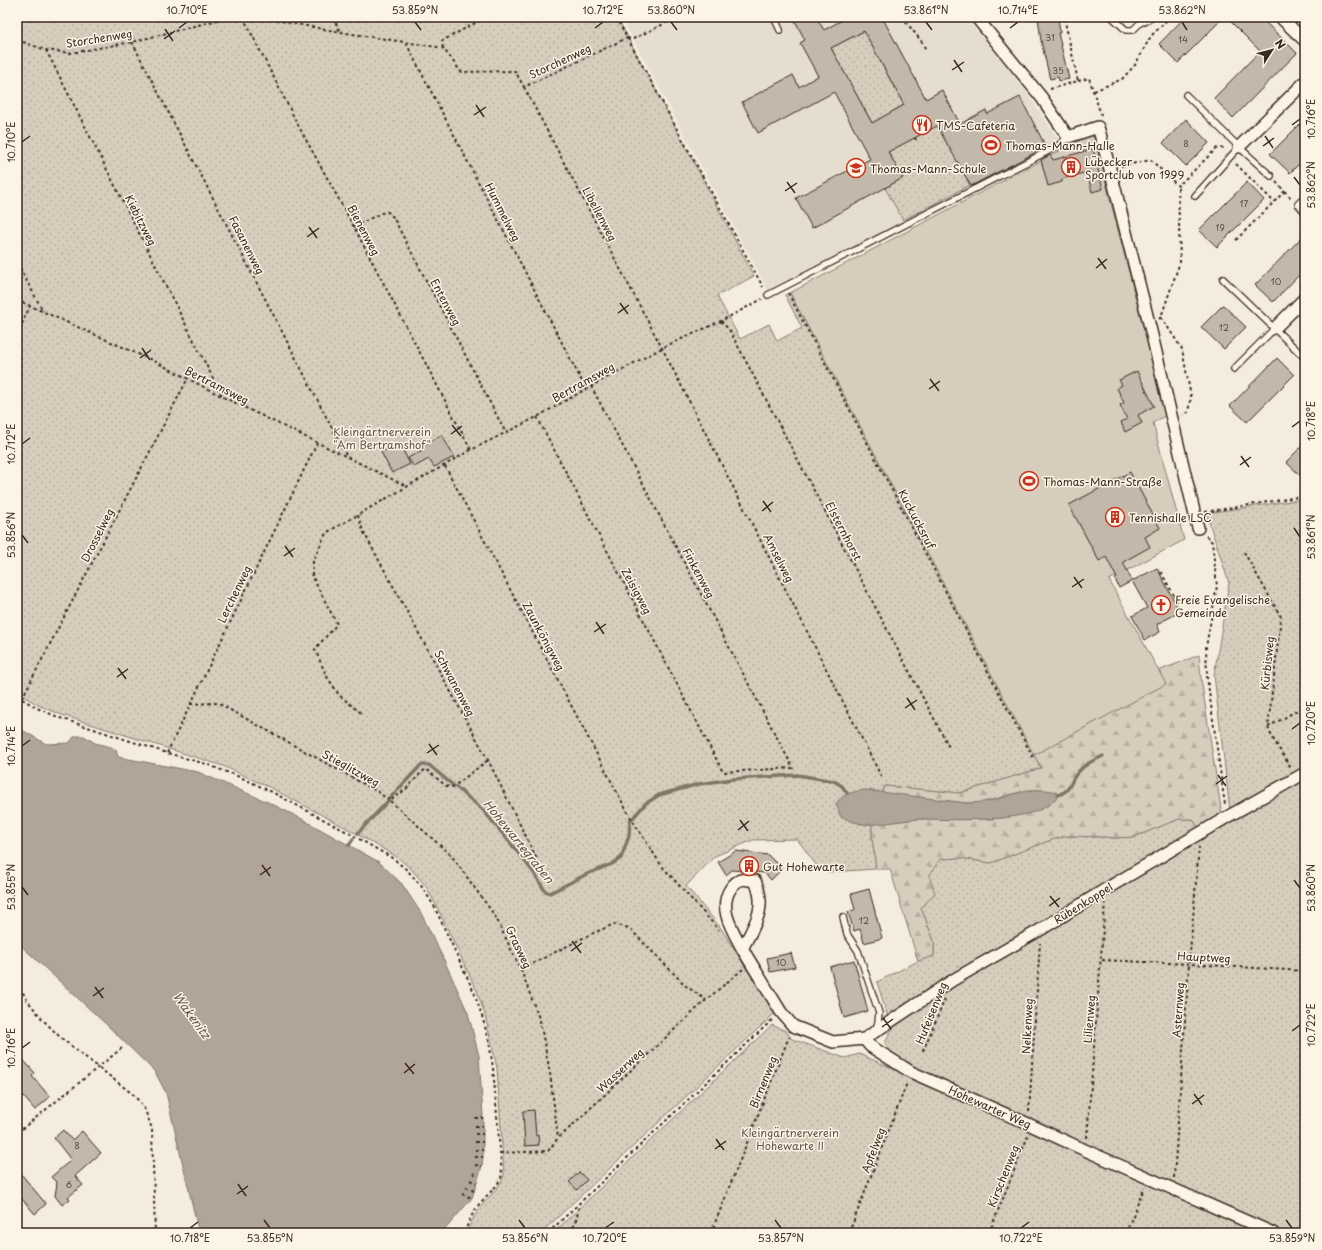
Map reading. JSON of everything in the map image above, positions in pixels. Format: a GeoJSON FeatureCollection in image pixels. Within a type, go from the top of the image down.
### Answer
{"type":"FeatureCollection","features":[{"type":"Feature","properties":{"kind":"street"},"geometry":{"type":"LineString","coordinates":[[976,17],[1037,92],[1068,137],[1098,128],[1110,169],[1150,327],[1198,528]]}},
{"type":"Feature","properties":{"kind":"street"},"geometry":{"type":"LineString","coordinates":[[1280,17],[1305,41]]}},
{"type":"Feature","properties":{"kind":"street"},"geometry":{"type":"LineString","coordinates":[[1239,147],[1305,82]]}},
{"type":"Feature","properties":{"kind":"street"},"geometry":{"type":"LineString","coordinates":[[1275,328],[1305,298]]}},
{"type":"Feature","properties":{"kind":"street","name":"Rübenkoppel"},"geometry":{"type":"LineString","coordinates":[[864,1039],[953,980],[1040,930],[1227,817],[1301,775]]}},
{"type":"Feature","properties":{"kind":"street"},"geometry":{"type":"LineString","coordinates":[[743,950],[760,911],[761,900],[759,889],[755,881],[743,879],[735,882],[726,894],[725,908],[727,920],[743,950],[781,1012],[793,1026],[832,1042],[864,1039]]}},
{"type":"Feature","properties":{"kind":"street","name":"Hohewarter Weg"},"geometry":{"type":"LineString","coordinates":[[864,1039],[870,1046],[911,1072],[1273,1233]]}},
{"type":"Feature","properties":{"kind":"lane"},"geometry":{"type":"LineString","coordinates":[[774,17],[780,30]]}},
{"type":"Feature","properties":{"kind":"lane"},"geometry":{"type":"LineString","coordinates":[[1112,17],[1126,30],[1133,30],[1146,18]]}},
{"type":"Feature","properties":{"kind":"lane"},"geometry":{"type":"LineString","coordinates":[[1186,95],[1271,176]]}},
{"type":"Feature","properties":{"kind":"lane"},"geometry":{"type":"LineString","coordinates":[[768,296],[1058,146],[1068,137]]}},
{"type":"Feature","properties":{"kind":"lane"},"geometry":{"type":"LineString","coordinates":[[1195,196],[1239,147]]}},
{"type":"Feature","properties":{"kind":"lane"},"geometry":{"type":"LineString","coordinates":[[1305,197],[1298,204],[1305,212]]}},
{"type":"Feature","properties":{"kind":"lane"},"geometry":{"type":"LineString","coordinates":[[1223,279],[1305,358]]}},
{"type":"Feature","properties":{"kind":"lane"},"geometry":{"type":"LineString","coordinates":[[1234,369],[1275,328]]}},
{"type":"Feature","properties":{"kind":"lane"},"geometry":{"type":"LineString","coordinates":[[842,917],[847,934],[858,951],[879,1013],[875,1032]]}},
{"type":"Feature","properties":{"kind":"path","name":"Storchenweg"},"geometry":{"type":"LineString","coordinates":[[17,40],[46,50],[71,53],[132,42],[229,17]]}},
{"type":"Feature","properties":{"kind":"path","name":"Bienenweg"},"geometry":{"type":"LineString","coordinates":[[243,17],[298,125],[354,227],[471,450]]}},
{"type":"Feature","properties":{"kind":"path"},"geometry":{"type":"LineString","coordinates":[[258,17],[340,32],[443,48],[442,41],[486,17]]}},
{"type":"Feature","properties":{"kind":"path"},"geometry":{"type":"LineString","coordinates":[[333,17],[340,32]]}},
{"type":"Feature","properties":{"kind":"path"},"geometry":{"type":"LineString","coordinates":[[616,17],[768,296]]}},
{"type":"Feature","properties":{"kind":"path","name":"Storchenweg"},"geometry":{"type":"LineString","coordinates":[[443,48],[461,72],[516,71],[524,87],[627,38],[633,40],[678,17]]}},
{"type":"Feature","properties":{"kind":"path"},"geometry":{"type":"LineString","coordinates":[[902,17],[926,50]]}},
{"type":"Feature","properties":{"kind":"path"},"geometry":{"type":"LineString","coordinates":[[1064,17],[1078,81]]}},
{"type":"Feature","properties":{"kind":"path"},"geometry":{"type":"LineString","coordinates":[[1094,91],[1122,79],[1135,65],[1151,36],[1170,17]]}},
{"type":"Feature","properties":{"kind":"path","name":"Fasanenweg"},"geometry":{"type":"LineString","coordinates":[[132,42],[347,456]]}},
{"type":"Feature","properties":{"kind":"path","name":"Hummelweg"},"geometry":{"type":"LineString","coordinates":[[406,43],[586,389]]}},
{"type":"Feature","properties":{"kind":"path","name":"Kiebitzweg"},"geometry":{"type":"LineString","coordinates":[[46,50],[223,397]]}},
{"type":"Feature","properties":{"kind":"path"},"geometry":{"type":"LineString","coordinates":[[1037,92],[1090,78],[1104,126],[1098,128]]}},
{"type":"Feature","properties":{"kind":"path","name":"Libellenweg"},"geometry":{"type":"LineString","coordinates":[[524,87],[662,348]]}},
{"type":"Feature","properties":{"kind":"path"},"geometry":{"type":"LineString","coordinates":[[1178,186],[1217,148],[1239,147]]}},
{"type":"Feature","properties":{"kind":"path"},"geometry":{"type":"LineString","coordinates":[[1229,158],[1274,202]]}},
{"type":"Feature","properties":{"kind":"path"},"geometry":{"type":"LineString","coordinates":[[1110,169],[1151,160],[1178,186],[1180,262],[1161,317],[1150,327]]}},
{"type":"Feature","properties":{"kind":"path"},"geometry":{"type":"LineString","coordinates":[[1271,176],[1298,204]]}},
{"type":"Feature","properties":{"kind":"path"},"geometry":{"type":"LineString","coordinates":[[1236,240],[1285,190]]}},
{"type":"Feature","properties":{"kind":"path","name":"Entenweg"},"geometry":{"type":"LineString","coordinates":[[354,227],[381,213],[388,212],[393,217],[506,433]]}},
{"type":"Feature","properties":{"kind":"path"},"geometry":{"type":"LineString","coordinates":[[17,263],[43,311]]}},
{"type":"Feature","properties":{"kind":"path","name":"Kuckucksruf"},"geometry":{"type":"LineString","coordinates":[[784,287],[1034,759]]}},
{"type":"Feature","properties":{"kind":"path","name":"Bertramsweg"},"geometry":{"type":"LineString","coordinates":[[361,713],[339,695],[326,675],[315,649],[337,624],[312,576],[313,561],[326,533],[471,450],[537,417],[662,348],[721,321],[768,296]]}},
{"type":"Feature","properties":{"kind":"path","name":"Bertramsweg"},"geometry":{"type":"LineString","coordinates":[[17,300],[156,362],[187,380],[347,456],[408,487]]}},
{"type":"Feature","properties":{"kind":"path"},"geometry":{"type":"LineString","coordinates":[[17,334],[30,306]]}},
{"type":"Feature","properties":{"kind":"path"},"geometry":{"type":"LineString","coordinates":[[1161,317],[1182,349],[1191,397],[1188,412],[1172,423]]}},
{"type":"Feature","properties":{"kind":"path","name":"Elsternhorst"},"geometry":{"type":"LineString","coordinates":[[721,321],[730,330],[950,749]]}},
{"type":"Feature","properties":{"kind":"path","name":"Amselweg"},"geometry":{"type":"LineString","coordinates":[[662,348],[881,776]]}},
{"type":"Feature","properties":{"kind":"path","name":"Drosselweg"},"geometry":{"type":"LineString","coordinates":[[22,698],[187,380]]}},
{"type":"Feature","properties":{"kind":"path","name":"Finkenweg"},"geometry":{"type":"LineString","coordinates":[[591,386],[793,768],[723,772]]}},
{"type":"Feature","properties":{"kind":"path","name":"Zeisigweg"},"geometry":{"type":"LineString","coordinates":[[537,417],[723,772]]}},
{"type":"Feature","properties":{"kind":"path","name":"Lerchenweg"},"geometry":{"type":"LineString","coordinates":[[167,753],[317,443]]}},
{"type":"Feature","properties":{"kind":"path","name":"Zaunkönigweg"},"geometry":{"type":"LineString","coordinates":[[445,466],[629,814],[661,865],[721,934]]}},
{"type":"Feature","properties":{"kind":"path"},"geometry":{"type":"LineString","coordinates":[[1194,514],[1305,496]]}},
{"type":"Feature","properties":{"kind":"path","name":"Schwanenweg"},"geometry":{"type":"LineString","coordinates":[[358,515],[363,530],[488,760],[537,859]]}},
{"type":"Feature","properties":{"kind":"path"},"geometry":{"type":"LineString","coordinates":[[1198,528],[1212,542],[1217,586],[1206,648],[1207,677],[1227,817]]}},
{"type":"Feature","properties":{"kind":"path","name":"Kürbisweg"},"geometry":{"type":"LineString","coordinates":[[1244,552],[1281,617],[1268,727]]}},
{"type":"Feature","properties":{"kind":"path"},"geometry":{"type":"LineString","coordinates":[[1161,572],[1176,602],[1181,598]]}},
{"type":"Feature","properties":{"kind":"path"},"geometry":{"type":"LineString","coordinates":[[17,696],[37,708],[60,718],[167,753],[222,769],[270,791],[349,833],[394,859],[416,878],[434,906],[474,992],[489,1041],[494,1068],[502,1175],[496,1187],[483,1199],[477,1208],[464,1233]]}},
{"type":"Feature","properties":{"kind":"path","name":"Stieglitzweg"},"geometry":{"type":"LineString","coordinates":[[190,704],[218,703],[378,792],[390,801]]}},
{"type":"Feature","properties":{"kind":"path"},"geometry":{"type":"LineString","coordinates":[[1301,775],[1272,737],[1268,727],[1305,706]]}},
{"type":"Feature","properties":{"kind":"path"},"geometry":{"type":"LineString","coordinates":[[390,801],[406,789],[426,769],[446,786],[454,787],[488,760]]}},
{"type":"Feature","properties":{"kind":"path","name":"Grasweg"},"geometry":{"type":"LineString","coordinates":[[390,801],[451,855],[495,916],[521,970],[540,1021],[550,1073],[558,1138]]}},
{"type":"Feature","properties":{"kind":"path","name":"Asternweg"},"geometry":{"type":"LineString","coordinates":[[1173,1189],[1200,833]]}},
{"type":"Feature","properties":{"kind":"path","name":"Lilienweg"},"geometry":{"type":"LineString","coordinates":[[1087,1151],[1106,889]]}},
{"type":"Feature","properties":{"kind":"path"},"geometry":{"type":"LineString","coordinates":[[521,970],[587,936],[614,924],[629,928],[686,986],[706,1000]]}},
{"type":"Feature","properties":{"kind":"path","name":"Nelkenweg"},"geometry":{"type":"LineString","coordinates":[[1029,1124],[1040,930]]}},
{"type":"Feature","properties":{"kind":"path","name":"Hauptweg"},"geometry":{"type":"LineString","coordinates":[[1102,960],[1305,971]]}},
{"type":"Feature","properties":{"kind":"path","name":"Wasserweg"},"geometry":{"type":"LineString","coordinates":[[500,1153],[548,1151],[558,1138],[706,1000],[742,970],[740,963]]}},
{"type":"Feature","properties":{"kind":"path","name":"Hufeisenweg"},"geometry":{"type":"LineString","coordinates":[[923,1051],[953,980]]}},
{"type":"Feature","properties":{"kind":"path"},"geometry":{"type":"LineString","coordinates":[[17,982],[27,1000],[43,1020],[61,1038],[135,1096],[145,1110],[152,1129],[155,1233]]}},
{"type":"Feature","properties":{"kind":"path"},"geometry":{"type":"LineString","coordinates":[[548,1233],[781,1012]]}},
{"type":"Feature","properties":{"kind":"path","name":"Birnenweg"},"geometry":{"type":"LineString","coordinates":[[711,1233],[793,1026]]}},
{"type":"Feature","properties":{"kind":"path"},"geometry":{"type":"LineString","coordinates":[[17,1133],[122,1048]]}},
{"type":"Feature","properties":{"kind":"path","name":"Apfelweg"},"geometry":{"type":"LineString","coordinates":[[849,1233],[911,1072]]}},
{"type":"Feature","properties":{"kind":"path"},"geometry":{"type":"LineString","coordinates":[[475,1118],[483,1118]]}},
{"type":"Feature","properties":{"kind":"path","name":"Kirschenweg"},"geometry":{"type":"LineString","coordinates":[[989,1233],[1029,1124]]}},
{"type":"Feature","properties":{"kind":"path"},"geometry":{"type":"LineString","coordinates":[[475,1126],[483,1126]]}},
{"type":"Feature","properties":{"kind":"path"},"geometry":{"type":"LineString","coordinates":[[475,1134],[483,1134]]}},
{"type":"Feature","properties":{"kind":"path"},"geometry":{"type":"LineString","coordinates":[[475,1142],[483,1142]]}},
{"type":"Feature","properties":{"kind":"path"},"geometry":{"type":"LineString","coordinates":[[475,1150],[483,1150]]}},
{"type":"Feature","properties":{"kind":"path"},"geometry":{"type":"LineString","coordinates":[[475,1157],[483,1157]]}},
{"type":"Feature","properties":{"kind":"path"},"geometry":{"type":"LineString","coordinates":[[475,1165],[482,1166]]}},
{"type":"Feature","properties":{"kind":"path"},"geometry":{"type":"LineString","coordinates":[[473,1173],[478,1176]]}},
{"type":"Feature","properties":{"kind":"path"},"geometry":{"type":"LineString","coordinates":[[1126,1233],[1148,1178]]}},
{"type":"Feature","properties":{"kind":"path"},"geometry":{"type":"LineString","coordinates":[[470,1180],[476,1184]]}},
{"type":"Feature","properties":{"kind":"path"},"geometry":{"type":"LineString","coordinates":[[466,1187],[474,1191]]}},
{"type":"Feature","properties":{"kind":"path"},"geometry":{"type":"LineString","coordinates":[[462,1194],[472,1198]]}},
{"type":"Feature","properties":{"kind":"path"},"geometry":{"type":"LineString","coordinates":[[571,1233],[577,1217],[579,1204]]}},
{"type":"Feature","properties":{"kind":"path"},"geometry":{"type":"LineString","coordinates":[[1303,1233],[1305,1206]]}},
{"type":"Feature","properties":{"kind":"shaded area","name":"Thomas-Mann-Schule"},"geometry":{"type":"Polygon","coordinates":[[[621,17],[965,17],[1021,83],[1059,141],[1047,149],[768,290],[621,17]]]}},
{"type":"Feature","properties":{"kind":"green space","name":"Kleingärtnerverein \"Am Bertramshof\""},"geometry":{"type":"Polygon","coordinates":[[[17,17],[617,17],[754,276],[717,296],[740,339],[769,324],[777,341],[802,328],[785,295],[790,293],[1041,768],[960,793],[885,786],[882,793],[865,790],[859,824],[872,824],[876,869],[829,872],[817,866],[797,839],[753,840],[715,856],[686,886],[720,927],[775,1013],[541,1233],[466,1233],[481,1206],[498,1186],[504,1175],[497,1068],[485,1015],[477,991],[436,905],[425,885],[411,869],[397,857],[350,830],[271,788],[223,766],[62,715],[38,705],[17,692],[17,17]]]}},
{"type":"Feature","properties":{"kind":"green space"},"geometry":{"type":"Polygon","coordinates":[[[864,31],[904,105],[872,123],[831,48],[864,31]]]}},
{"type":"Feature","properties":{"kind":"green space"},"geometry":{"type":"Polygon","coordinates":[[[938,125],[970,185],[903,220],[885,188],[903,178],[888,152],[938,125]]]}},
{"type":"Feature","properties":{"kind":"green space","name":"Thomas-Mann-Straße"},"geometry":{"type":"Polygon","coordinates":[[[1090,135],[1094,137],[1166,415],[1153,423],[1184,540],[1109,580],[1166,684],[1034,755],[790,293],[1090,135]]]}},
{"type":"Feature","properties":{"kind":"green space"},"geometry":{"type":"Polygon","coordinates":[[[1305,499],[1305,767],[1230,811],[1214,675],[1229,583],[1206,513],[1305,499]]]}},
{"type":"Feature","properties":{"kind":"green space"},"geometry":{"type":"Polygon","coordinates":[[[1199,655],[1201,678],[1222,815],[1199,829],[1193,819],[1179,819],[1134,837],[1113,838],[1066,836],[1051,840],[991,863],[960,858],[940,859],[929,876],[935,893],[921,908],[934,941],[934,956],[918,961],[890,869],[876,869],[872,824],[918,819],[1001,818],[1033,811],[1048,805],[1045,790],[1027,790],[981,803],[966,803],[882,793],[885,786],[960,793],[1041,768],[1034,755],[1165,684],[1158,671],[1199,655]]]}},
{"type":"Feature","properties":{"kind":"green space"},"geometry":{"type":"Polygon","coordinates":[[[1305,779],[1305,1233],[1286,1233],[897,1060],[885,1043],[893,1026],[950,987],[1040,937],[1105,896],[1305,779]]]}},
{"type":"Feature","properties":{"kind":"green space"},"geometry":{"type":"Polygon","coordinates":[[[1179,819],[1193,819],[1199,829],[888,1017],[877,982],[918,961],[934,956],[934,941],[921,908],[927,902],[929,876],[940,859],[960,858],[991,863],[1051,840],[1066,836],[1113,838],[1134,837],[1179,819]]]}},
{"type":"Feature","properties":{"kind":"green space","name":"Kleingärtnerverein Hohewarte II"},"geometry":{"type":"Polygon","coordinates":[[[772,1025],[786,1031],[792,1039],[845,1058],[859,1054],[977,1104],[1264,1233],[553,1233],[772,1025]]]}},
{"type":"Feature","properties":{"kind":"water","name":"Wakenitz"},"geometry":{"type":"Polygon","coordinates":[[[17,727],[46,744],[69,743],[75,736],[84,736],[95,743],[111,747],[116,750],[118,757],[198,772],[270,803],[302,819],[379,862],[402,884],[421,913],[468,1013],[479,1056],[483,1116],[482,1166],[472,1198],[442,1233],[199,1233],[166,1093],[155,1072],[109,1027],[17,942],[17,727]]]}},
{"type":"Feature","properties":{"kind":"water"},"geometry":{"type":"Polygon","coordinates":[[[865,790],[966,803],[990,801],[1033,790],[1048,790],[1056,792],[1058,795],[1049,805],[1034,812],[994,819],[919,819],[864,824],[856,823],[841,817],[836,804],[839,800],[845,795],[856,791],[865,790]]]}},
{"type":"Feature","properties":{"kind":"building"},"geometry":{"type":"Polygon","coordinates":[[[793,17],[816,17],[824,30],[848,17],[882,17],[926,99],[942,90],[960,124],[986,110],[987,114],[1020,97],[1046,147],[971,186],[937,126],[888,152],[903,178],[812,228],[796,198],[870,159],[834,92],[758,133],[742,102],[793,75],[799,87],[818,76],[800,43],[805,40],[793,17]],[[864,31],[831,48],[872,123],[904,105],[864,31]]]}},
{"type":"Feature","properties":{"kind":"building"},"geometry":{"type":"Polygon","coordinates":[[[1038,17],[1058,17],[1060,33],[1058,33],[1069,79],[1059,81],[1058,77],[1050,79],[1041,41],[1038,17]]]}},
{"type":"Feature","properties":{"kind":"building"},"geometry":{"type":"Polygon","coordinates":[[[1185,17],[1224,17],[1178,63],[1159,44],[1185,17]]]}},
{"type":"Feature","properties":{"kind":"building"},"geometry":{"type":"Polygon","coordinates":[[[1226,17],[1260,17],[1297,53],[1233,118],[1214,98],[1260,51],[1226,17]]]}},
{"type":"Feature","properties":{"kind":"building"},"geometry":{"type":"Polygon","coordinates":[[[1186,119],[1209,143],[1186,166],[1163,143],[1186,119]]]}},
{"type":"Feature","properties":{"kind":"building"},"geometry":{"type":"Polygon","coordinates":[[[1305,119],[1305,158],[1290,173],[1270,154],[1305,119]]]}},
{"type":"Feature","properties":{"kind":"building","name":"Lübecker Sportclub von 1999"},"geometry":{"type":"Polygon","coordinates":[[[1093,149],[1103,189],[1092,192],[1087,172],[1062,179],[1062,182],[1048,186],[1041,160],[1050,155],[1053,160],[1093,149]]]}},
{"type":"Feature","properties":{"kind":"building"},"geometry":{"type":"Polygon","coordinates":[[[1247,182],[1264,200],[1217,247],[1199,230],[1247,182]]]}},
{"type":"Feature","properties":{"kind":"building"},"geometry":{"type":"Polygon","coordinates":[[[1305,234],[1305,269],[1273,302],[1255,285],[1305,234]]]}},
{"type":"Feature","properties":{"kind":"building"},"geometry":{"type":"Polygon","coordinates":[[[1223,305],[1246,327],[1224,349],[1201,327],[1223,305]]]}},
{"type":"Feature","properties":{"kind":"building"},"geometry":{"type":"Polygon","coordinates":[[[1277,358],[1294,375],[1247,422],[1230,406],[1277,358]]]}},
{"type":"Feature","properties":{"kind":"building"},"geometry":{"type":"Polygon","coordinates":[[[1137,371],[1154,406],[1138,415],[1142,423],[1125,432],[1121,422],[1127,419],[1120,405],[1124,403],[1117,388],[1122,385],[1119,380],[1137,371]]]}},
{"type":"Feature","properties":{"kind":"building"},"geometry":{"type":"Polygon","coordinates":[[[442,435],[454,457],[434,467],[429,459],[414,467],[408,458],[424,449],[422,446],[442,435]]]}},
{"type":"Feature","properties":{"kind":"building"},"geometry":{"type":"Polygon","coordinates":[[[399,443],[410,464],[392,473],[381,452],[399,443]]]}},
{"type":"Feature","properties":{"kind":"building"},"geometry":{"type":"Polygon","coordinates":[[[1305,443],[1305,480],[1286,462],[1305,443]]]}},
{"type":"Feature","properties":{"kind":"building","name":"Tennishalle LSC"},"geometry":{"type":"Polygon","coordinates":[[[1130,472],[1160,528],[1145,537],[1150,547],[1123,562],[1132,581],[1119,588],[1115,579],[1117,578],[1106,557],[1099,561],[1069,505],[1130,472]]]}},
{"type":"Feature","properties":{"kind":"building","name":"Freie Evangelische Gemeinde"},"geometry":{"type":"Polygon","coordinates":[[[1157,568],[1180,612],[1157,624],[1160,632],[1145,640],[1132,616],[1147,608],[1132,581],[1157,568]]]}},
{"type":"Feature","properties":{"kind":"building","name":"Gut Hohewarte"},"geometry":{"type":"Polygon","coordinates":[[[736,851],[768,855],[782,869],[771,880],[765,873],[732,870],[726,875],[718,862],[736,851]]]}},
{"type":"Feature","properties":{"kind":"building"},"geometry":{"type":"Polygon","coordinates":[[[869,889],[882,938],[864,943],[860,929],[854,931],[848,912],[855,910],[851,894],[869,889]]]}},
{"type":"Feature","properties":{"kind":"building"},"geometry":{"type":"Polygon","coordinates":[[[791,953],[795,967],[770,972],[767,958],[791,953]]]}},
{"type":"Feature","properties":{"kind":"building"},"geometry":{"type":"Polygon","coordinates":[[[854,960],[868,1011],[844,1018],[830,967],[854,960]]]}},
{"type":"Feature","properties":{"kind":"building"},"geometry":{"type":"Polygon","coordinates":[[[17,1053],[35,1073],[32,1076],[50,1097],[35,1110],[17,1089],[17,1053]]]}},
{"type":"Feature","properties":{"kind":"building"},"geometry":{"type":"Polygon","coordinates":[[[534,1110],[536,1136],[538,1135],[539,1145],[525,1146],[523,1111],[534,1110]]]}},
{"type":"Feature","properties":{"kind":"building"},"geometry":{"type":"Polygon","coordinates":[[[63,1130],[72,1140],[82,1131],[101,1153],[75,1176],[83,1185],[68,1197],[70,1199],[62,1205],[55,1196],[57,1183],[51,1177],[71,1160],[54,1138],[63,1130]]]}},
{"type":"Feature","properties":{"kind":"building"},"geometry":{"type":"Polygon","coordinates":[[[17,1169],[46,1204],[35,1214],[17,1193],[17,1169]]]}},
{"type":"Feature","properties":{"kind":"building"},"geometry":{"type":"Polygon","coordinates":[[[579,1172],[587,1180],[577,1190],[569,1182],[579,1172]]]}},
{"type":"Feature","properties":{"kind":"waterway","name":"Hohewartegraben"},"geometry":{"type":"LineString","coordinates":[[1058,795],[1069,788],[1075,775],[1081,769],[1090,762],[1103,756]]}},
{"type":"Feature","properties":{"kind":"waterway","name":"Hohewartegraben"},"geometry":{"type":"LineString","coordinates":[[390,798],[421,765],[429,765],[454,786]]}},
{"type":"Feature","properties":{"kind":"waterway","name":"Hohewartegraben"},"geometry":{"type":"LineString","coordinates":[[633,818],[645,804],[659,795],[699,784],[733,779],[797,775],[834,781],[842,786],[847,793]]}},
{"type":"Feature","properties":{"kind":"waterway","name":"Hohewartegraben"},"geometry":{"type":"LineString","coordinates":[[456,787],[482,809],[534,873],[545,891],[550,893],[587,874],[612,864],[621,858],[629,836],[631,820]]}},
{"type":"Feature","properties":{"kind":"waterway","name":"Hohewartegraben"},"geometry":{"type":"LineString","coordinates":[[358,833],[387,802]]}},
{"type":"Feature","properties":{"kind":"waterway","name":"Hohewartegraben"},"geometry":{"type":"LineString","coordinates":[[349,845],[353,839]]}},
{"type":"Feature","properties":{"kind":"place","name":"TMS-Cafeteria"},"geometry":{"type":"Point","coordinates":[922,125]}},
{"type":"Feature","properties":{"kind":"place","name":"Thomas-Mann-Halle"},"geometry":{"type":"Point","coordinates":[991,145]}},
{"type":"Feature","properties":{"kind":"place","name":"Lübecker Sportclub von 1999"},"geometry":{"type":"Point","coordinates":[1071,167]}},
{"type":"Feature","properties":{"kind":"place","name":"Thomas-Mann-Schule"},"geometry":{"type":"Point","coordinates":[856,168]}},
{"type":"Feature","properties":{"kind":"place","name":"Thomas-Mann-Straße"},"geometry":{"type":"Point","coordinates":[1029,481]}},
{"type":"Feature","properties":{"kind":"place","name":"Tennishalle LSC"},"geometry":{"type":"Point","coordinates":[1115,517]}},
{"type":"Feature","properties":{"kind":"place","name":"Freie Evangelische Gemeinde"},"geometry":{"type":"Point","coordinates":[1161,605]}},
{"type":"Feature","properties":{"kind":"place","name":"Gut Hohewarte"},"geometry":{"type":"Point","coordinates":[749,866]}}]}
